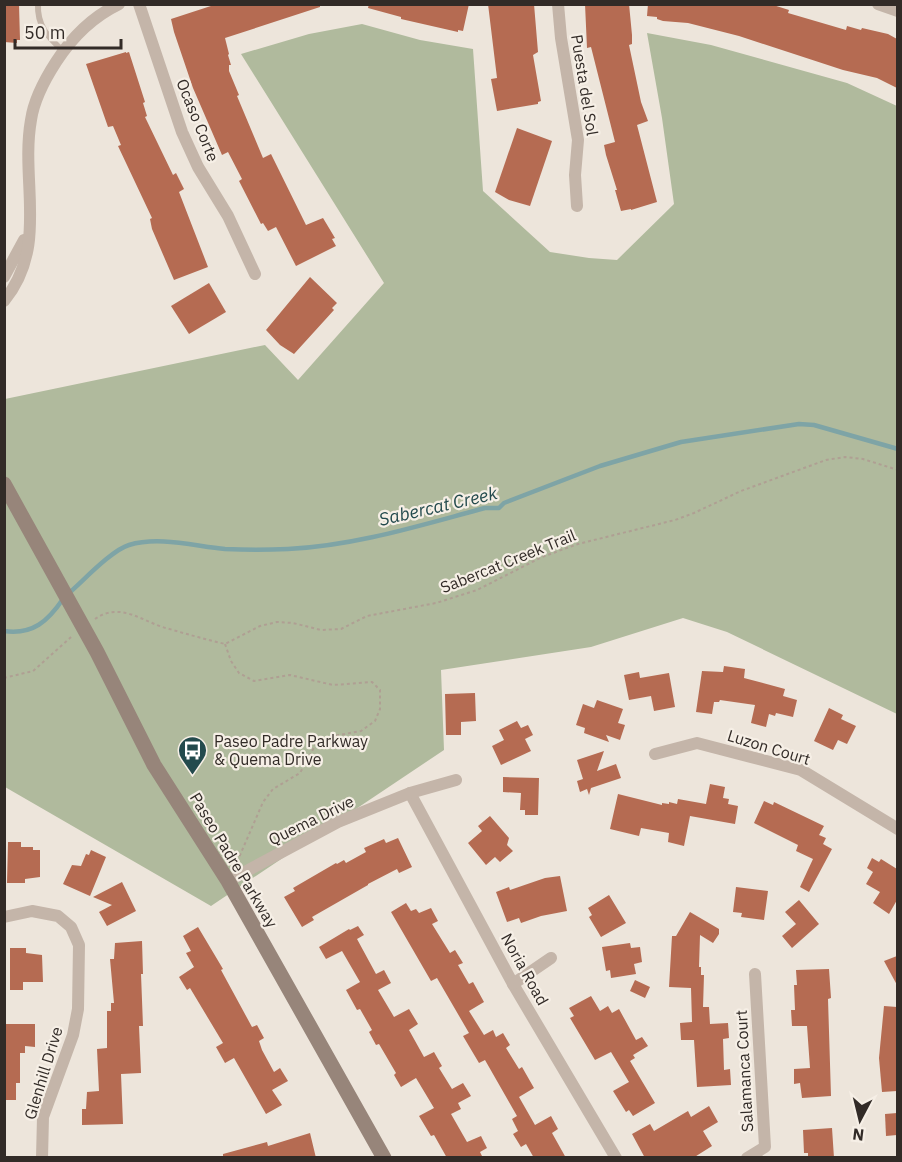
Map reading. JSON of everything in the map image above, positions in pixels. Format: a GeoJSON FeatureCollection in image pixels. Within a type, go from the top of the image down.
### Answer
{"type":"FeatureCollection","features":[{"type":"Feature","properties":{"kind":"main road","name":"Paseo Padre Parkway"},"geometry":{"type":"LineString","coordinates":[[4,484],[97,652],[154,765],[228,881],[384,1158]]}},
{"type":"Feature","properties":{"kind":"street","name":"Ocaso Corte"},"geometry":{"type":"LineString","coordinates":[[139,4],[182,132],[198,167],[228,216],[255,274]]}},
{"type":"Feature","properties":{"kind":"street","name":"Puesta del Sol"},"geometry":{"type":"LineString","coordinates":[[558,4],[561,38],[578,140],[575,175],[577,206]]}},
{"type":"Feature","properties":{"kind":"street"},"geometry":{"type":"LineString","coordinates":[[878,4],[897,11]]}},
{"type":"Feature","properties":{"kind":"street"},"geometry":{"type":"LineString","coordinates":[[4,301],[19,279],[26,261],[31,222],[28,147],[31,118],[44,81],[76,34],[114,6]]}},
{"type":"Feature","properties":{"kind":"street"},"geometry":{"type":"LineString","coordinates":[[4,277],[18,253],[31,222]]}},
{"type":"Feature","properties":{"kind":"street","name":"Luzon Court"},"geometry":{"type":"LineString","coordinates":[[655,754],[697,743],[801,770],[897,829]]}},
{"type":"Feature","properties":{"kind":"street","name":"Quema Drive"},"geometry":{"type":"LineString","coordinates":[[228,881],[338,822],[410,793],[456,780]]}},
{"type":"Feature","properties":{"kind":"street","name":"Noria Road"},"geometry":{"type":"LineString","coordinates":[[410,793],[513,984],[616,1158]]}},
{"type":"Feature","properties":{"kind":"street","name":"Glenhill Drive"},"geometry":{"type":"LineString","coordinates":[[4,917],[32,911],[58,916],[70,927],[79,945],[78,1009],[73,1035],[44,1118],[42,1158]]}},
{"type":"Feature","properties":{"kind":"street"},"geometry":{"type":"LineString","coordinates":[[513,984],[551,958]]}},
{"type":"Feature","properties":{"kind":"street","name":"Salamanca Court"},"geometry":{"type":"LineString","coordinates":[[747,1158],[765,1147],[755,974]]}},
{"type":"Feature","properties":{"kind":"lane"},"geometry":{"type":"LineString","coordinates":[[38,4],[40,25],[47,36],[63,51]]}},
{"type":"Feature","properties":{"kind":"path","name":"Sabercat Creek Trail"},"geometry":{"type":"LineString","coordinates":[[225,644],[260,626],[277,622],[293,623],[321,630],[341,629],[367,616],[436,603],[477,590],[542,557],[578,544],[675,520],[741,491],[826,460],[845,457],[863,459],[897,470]]}},
{"type":"Feature","properties":{"kind":"path"},"geometry":{"type":"LineString","coordinates":[[95,619],[104,613],[120,612],[137,616],[162,627],[225,644],[231,661],[239,673],[254,681],[290,675],[333,685],[372,682],[380,690],[380,709],[375,721],[361,731],[328,737],[316,744],[300,772],[273,789],[263,802],[228,881]]}},
{"type":"Feature","properties":{"kind":"path"},"geometry":{"type":"LineString","coordinates":[[4,678],[33,671],[79,631]]}},
{"type":"Feature","properties":{"kind":"green space"},"geometry":{"type":"Polygon","coordinates":[[[362,24],[420,40],[473,49],[483,191],[550,252],[589,258],[617,260],[674,204],[647,33],[711,45],[847,83],[897,106],[897,714],[727,632],[683,618],[591,647],[441,670],[444,750],[211,906],[5,787],[5,399],[265,345],[298,380],[384,283],[241,54],[309,34],[362,24]]]}},
{"type":"Feature","properties":{"kind":"building"},"geometry":{"type":"Polygon","coordinates":[[[4,4],[19,4],[20,40],[17,40],[17,43],[4,42],[4,4]]]}},
{"type":"Feature","properties":{"kind":"building"},"geometry":{"type":"Polygon","coordinates":[[[217,4],[320,4],[320,7],[225,38],[231,65],[229,65],[229,71],[263,158],[271,154],[306,225],[323,218],[335,238],[332,239],[336,246],[296,266],[276,227],[268,231],[263,223],[261,224],[239,181],[242,179],[228,152],[222,155],[193,88],[174,32],[171,19],[217,4]]]}},
{"type":"Feature","properties":{"kind":"building"},"geometry":{"type":"Polygon","coordinates":[[[369,4],[469,4],[463,31],[458,30],[458,32],[401,19],[401,17],[368,8],[369,4]]]}},
{"type":"Feature","properties":{"kind":"building"},"geometry":{"type":"Polygon","coordinates":[[[488,4],[534,4],[538,52],[533,55],[541,101],[538,104],[497,111],[491,79],[497,78],[488,4]]]}},
{"type":"Feature","properties":{"kind":"building"},"geometry":{"type":"Polygon","coordinates":[[[585,4],[629,4],[632,44],[629,45],[641,102],[648,121],[637,125],[657,202],[631,210],[621,211],[606,155],[604,145],[615,142],[591,47],[587,48],[585,4]]]}},
{"type":"Feature","properties":{"kind":"building"},"geometry":{"type":"Polygon","coordinates":[[[648,4],[770,4],[789,10],[788,13],[846,30],[847,26],[888,34],[897,39],[897,88],[877,78],[843,70],[739,36],[688,23],[663,21],[657,17],[647,16],[648,4]]]}},
{"type":"Feature","properties":{"kind":"building"},"geometry":{"type":"Polygon","coordinates":[[[129,52],[145,102],[143,103],[147,116],[145,117],[173,175],[176,173],[184,189],[179,192],[208,267],[174,280],[152,229],[150,219],[152,218],[118,146],[121,145],[113,126],[108,127],[86,64],[129,52]]]}},
{"type":"Feature","properties":{"kind":"building"},"geometry":{"type":"Polygon","coordinates":[[[517,128],[552,141],[530,206],[509,200],[495,192],[517,128]]]}},
{"type":"Feature","properties":{"kind":"building"},"geometry":{"type":"Polygon","coordinates":[[[310,277],[337,303],[332,308],[334,310],[294,354],[280,345],[266,330],[310,277]]]}},
{"type":"Feature","properties":{"kind":"building"},"geometry":{"type":"Polygon","coordinates":[[[209,283],[226,312],[189,334],[171,306],[209,283]]]}},
{"type":"Feature","properties":{"kind":"building"},"geometry":{"type":"Polygon","coordinates":[[[724,666],[745,669],[744,678],[785,689],[783,696],[797,700],[793,717],[776,713],[775,716],[769,714],[766,727],[751,723],[755,705],[720,700],[714,702],[712,714],[696,712],[702,671],[723,672],[724,666]]]}},
{"type":"Feature","properties":{"kind":"building"},"geometry":{"type":"Polygon","coordinates":[[[639,672],[640,678],[669,673],[675,707],[654,711],[651,696],[629,700],[624,675],[639,672]]]}},
{"type":"Feature","properties":{"kind":"building"},"geometry":{"type":"Polygon","coordinates":[[[475,693],[476,721],[461,722],[461,735],[446,735],[445,694],[475,693]]]}},
{"type":"Feature","properties":{"kind":"building"},"geometry":{"type":"Polygon","coordinates":[[[597,700],[623,709],[618,723],[625,725],[620,740],[606,735],[609,742],[584,733],[585,728],[576,725],[583,704],[594,708],[597,700]]]}},
{"type":"Feature","properties":{"kind":"building"},"geometry":{"type":"Polygon","coordinates":[[[829,708],[843,715],[841,719],[856,726],[847,744],[838,740],[833,750],[814,741],[829,708]]]}},
{"type":"Feature","properties":{"kind":"building"},"geometry":{"type":"Polygon","coordinates":[[[517,721],[521,728],[528,725],[533,735],[525,739],[531,751],[501,765],[492,746],[504,740],[499,730],[517,721]]]}},
{"type":"Feature","properties":{"kind":"building"},"geometry":{"type":"Polygon","coordinates":[[[604,751],[597,771],[616,764],[621,778],[591,788],[589,795],[587,789],[580,792],[577,781],[583,779],[577,760],[604,751]]]}},
{"type":"Feature","properties":{"kind":"building"},"geometry":{"type":"Polygon","coordinates":[[[503,777],[539,778],[538,815],[525,815],[525,810],[520,810],[521,793],[503,792],[503,777]]]}},
{"type":"Feature","properties":{"kind":"building"},"geometry":{"type":"Polygon","coordinates":[[[710,784],[725,787],[723,798],[729,799],[728,804],[738,806],[735,824],[690,816],[684,846],[668,842],[669,833],[641,828],[639,836],[610,829],[618,794],[662,805],[662,803],[669,804],[669,802],[677,804],[678,799],[706,804],[710,784]]]}},
{"type":"Feature","properties":{"kind":"building"},"geometry":{"type":"Polygon","coordinates":[[[764,801],[773,805],[774,802],[824,826],[819,835],[826,838],[823,844],[832,849],[809,892],[800,887],[813,859],[796,851],[798,845],[754,823],[764,801]]]}},
{"type":"Feature","properties":{"kind":"building"},"geometry":{"type":"Polygon","coordinates":[[[490,816],[509,838],[507,845],[513,851],[500,862],[495,857],[486,865],[468,843],[482,831],[478,826],[490,816]]]}},
{"type":"Feature","properties":{"kind":"building"},"geometry":{"type":"Polygon","coordinates":[[[398,838],[412,867],[399,873],[397,869],[368,884],[312,917],[314,920],[302,927],[284,897],[295,891],[293,888],[336,863],[344,860],[346,863],[366,852],[364,848],[384,839],[386,843],[398,838]]]}},
{"type":"Feature","properties":{"kind":"building"},"geometry":{"type":"Polygon","coordinates":[[[8,842],[21,842],[21,847],[33,847],[33,850],[40,850],[40,877],[25,879],[25,883],[7,883],[8,842]]]}},
{"type":"Feature","properties":{"kind":"building"},"geometry":{"type":"Polygon","coordinates":[[[91,850],[106,857],[90,896],[63,884],[72,865],[81,866],[86,854],[89,855],[91,850]]]}},
{"type":"Feature","properties":{"kind":"building"},"geometry":{"type":"Polygon","coordinates":[[[872,858],[879,862],[881,859],[897,869],[897,900],[889,914],[873,903],[880,892],[866,884],[873,872],[867,868],[872,858]]]}},
{"type":"Feature","properties":{"kind":"building"},"geometry":{"type":"Polygon","coordinates":[[[560,876],[567,911],[521,923],[519,918],[507,922],[496,892],[560,876]]]}},
{"type":"Feature","properties":{"kind":"building"},"geometry":{"type":"Polygon","coordinates":[[[122,882],[136,911],[107,926],[99,912],[112,905],[93,897],[122,882]]]}},
{"type":"Feature","properties":{"kind":"building"},"geometry":{"type":"Polygon","coordinates":[[[736,887],[768,891],[764,920],[741,917],[742,913],[733,912],[736,887]]]}},
{"type":"Feature","properties":{"kind":"building"},"geometry":{"type":"Polygon","coordinates":[[[609,895],[626,923],[601,937],[589,917],[592,915],[588,908],[609,895]]]}},
{"type":"Feature","properties":{"kind":"building"},"geometry":{"type":"Polygon","coordinates":[[[799,900],[819,924],[792,948],[782,936],[796,924],[785,912],[799,900]]]}},
{"type":"Feature","properties":{"kind":"building"},"geometry":{"type":"Polygon","coordinates":[[[406,903],[411,911],[416,909],[419,913],[431,908],[438,921],[432,924],[450,953],[455,950],[463,963],[458,965],[469,984],[473,982],[484,1002],[469,1011],[484,1035],[493,1030],[496,1037],[503,1033],[510,1045],[506,1048],[519,1069],[522,1067],[534,1088],[519,1097],[535,1125],[551,1116],[558,1129],[552,1133],[566,1158],[534,1158],[526,1144],[521,1147],[513,1134],[518,1131],[512,1119],[517,1116],[485,1060],[479,1063],[463,1036],[469,1033],[437,978],[431,981],[391,912],[406,903]]]}},
{"type":"Feature","properties":{"kind":"building"},"geometry":{"type":"Polygon","coordinates":[[[690,912],[719,929],[719,934],[713,943],[700,935],[699,967],[701,967],[701,975],[704,975],[703,1007],[709,1007],[710,1024],[728,1023],[729,1038],[723,1039],[724,1070],[730,1069],[731,1085],[697,1087],[694,1040],[681,1040],[680,1023],[692,1022],[691,988],[669,987],[672,936],[676,936],[690,912]]]}},
{"type":"Feature","properties":{"kind":"building"},"geometry":{"type":"Polygon","coordinates":[[[358,926],[364,935],[357,939],[376,974],[384,970],[391,983],[378,990],[394,1017],[409,1009],[418,1024],[409,1030],[424,1057],[434,1052],[442,1066],[439,1068],[452,1089],[463,1083],[471,1096],[458,1103],[461,1109],[451,1114],[467,1142],[481,1136],[487,1148],[480,1152],[483,1158],[447,1158],[434,1135],[431,1136],[419,1116],[434,1108],[416,1078],[401,1087],[394,1075],[396,1073],[369,1032],[372,1030],[346,990],[360,982],[342,951],[326,959],[319,947],[358,926]]]}},
{"type":"Feature","properties":{"kind":"building"},"geometry":{"type":"Polygon","coordinates":[[[198,927],[223,969],[221,970],[252,1027],[257,1025],[264,1038],[259,1041],[274,1072],[280,1068],[288,1081],[272,1090],[282,1105],[266,1114],[234,1058],[225,1063],[216,1047],[223,1043],[190,988],[187,990],[179,977],[194,967],[186,953],[191,951],[183,936],[198,927]]]}},
{"type":"Feature","properties":{"kind":"building"},"geometry":{"type":"Polygon","coordinates":[[[142,941],[143,1026],[139,1026],[141,1073],[121,1074],[123,1124],[82,1125],[82,1109],[86,1109],[87,1092],[99,1091],[97,1049],[107,1048],[107,1011],[111,1011],[111,1003],[114,1003],[110,959],[114,959],[115,943],[142,941]]]}},
{"type":"Feature","properties":{"kind":"building"},"geometry":{"type":"Polygon","coordinates":[[[630,943],[631,948],[640,947],[642,962],[634,964],[636,974],[611,978],[610,970],[606,971],[602,947],[630,943]]]}},
{"type":"Feature","properties":{"kind":"building"},"geometry":{"type":"Polygon","coordinates":[[[10,948],[26,948],[26,953],[42,955],[43,982],[23,982],[23,990],[10,990],[10,948]]]}},
{"type":"Feature","properties":{"kind":"building"},"geometry":{"type":"Polygon","coordinates":[[[897,956],[897,985],[884,961],[897,956]]]}},
{"type":"Feature","properties":{"kind":"building"},"geometry":{"type":"Polygon","coordinates":[[[829,969],[831,1096],[802,1098],[800,1083],[794,1084],[794,1069],[810,1068],[807,1026],[792,1026],[791,1010],[795,1010],[796,970],[829,969]]]}},
{"type":"Feature","properties":{"kind":"building"},"geometry":{"type":"Polygon","coordinates":[[[635,980],[650,987],[645,998],[630,991],[635,980]]]}},
{"type":"Feature","properties":{"kind":"building"},"geometry":{"type":"Polygon","coordinates":[[[591,996],[600,1011],[608,1006],[612,1013],[619,1009],[636,1040],[642,1037],[648,1046],[633,1055],[635,1058],[630,1061],[655,1103],[633,1116],[629,1110],[626,1112],[613,1091],[629,1082],[611,1052],[595,1060],[570,1018],[574,1016],[569,1008],[591,996]]]}},
{"type":"Feature","properties":{"kind":"building"},"geometry":{"type":"Polygon","coordinates":[[[884,1006],[897,1007],[897,1091],[882,1092],[879,1058],[884,1006]]]}},
{"type":"Feature","properties":{"kind":"building"},"geometry":{"type":"Polygon","coordinates":[[[4,1024],[35,1024],[35,1047],[25,1046],[25,1053],[20,1053],[20,1083],[16,1083],[16,1100],[4,1100],[4,1024]]]}},
{"type":"Feature","properties":{"kind":"building"},"geometry":{"type":"Polygon","coordinates":[[[709,1106],[718,1122],[703,1131],[712,1146],[693,1158],[645,1158],[632,1134],[650,1124],[654,1131],[688,1111],[691,1117],[709,1106]]]}},
{"type":"Feature","properties":{"kind":"building"},"geometry":{"type":"Polygon","coordinates":[[[897,1113],[897,1135],[886,1136],[885,1114],[897,1113]]]}},
{"type":"Feature","properties":{"kind":"building"},"geometry":{"type":"Polygon","coordinates":[[[832,1128],[834,1158],[808,1158],[808,1153],[804,1153],[803,1130],[832,1128]]]}},
{"type":"Feature","properties":{"kind":"building"},"geometry":{"type":"Polygon","coordinates":[[[310,1133],[316,1158],[223,1158],[223,1154],[267,1142],[268,1146],[310,1133]]]}},
{"type":"Feature","properties":{"kind":"waterway","name":"Sabercat Creek"},"geometry":{"type":"LineString","coordinates":[[69,593],[106,559],[122,548],[140,542],[177,542],[225,549],[273,550],[338,544],[412,528],[485,508],[499,508],[504,503],[600,466],[681,442],[799,424],[814,425],[898,449]]}},
{"type":"Feature","properties":{"kind":"waterway","name":"Sabercat Creek"},"geometry":{"type":"LineString","coordinates":[[4,631],[23,631],[39,625],[52,614],[63,599]]}},
{"type":"Feature","properties":{"kind":"place","name":"Paseo Padre Parkway & Quema Drive"},"geometry":{"type":"Point","coordinates":[193,776]}}]}
